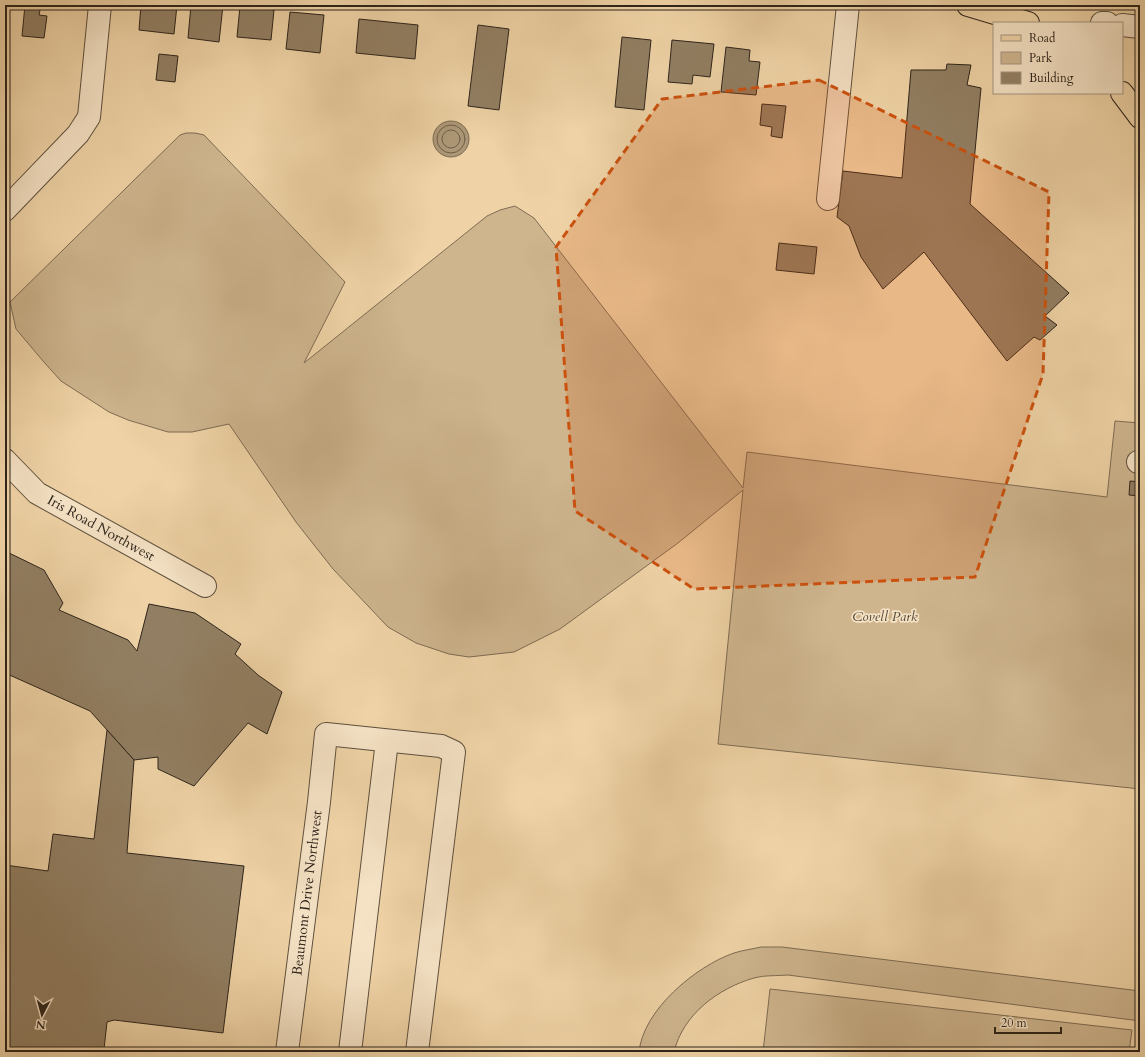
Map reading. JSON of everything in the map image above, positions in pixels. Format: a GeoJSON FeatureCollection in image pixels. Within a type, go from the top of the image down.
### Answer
{"type":"FeatureCollection","features":[{"type":"Feature","properties":{"kind":"main road"},"geometry":{"type":"LineString","coordinates":[[968,5],[1025,22]]}},
{"type":"Feature","properties":{"kind":"main road"},"geometry":{"type":"LineString","coordinates":[[1123,94],[1140,117]]}},
{"type":"Feature","properties":{"kind":"street"},"geometry":{"type":"LineString","coordinates":[[5,210],[78,134],[89,117],[100,5]]}},
{"type":"Feature","properties":{"kind":"street"},"geometry":{"type":"LineString","coordinates":[[828,199],[848,5]]}},
{"type":"Feature","properties":{"kind":"street"},"geometry":{"type":"LineString","coordinates":[[1123,25],[1140,27]]}},
{"type":"Feature","properties":{"kind":"street","name":"Iris Road Northwest"},"geometry":{"type":"LineString","coordinates":[[5,460],[37,493],[205,586]]}},
{"type":"Feature","properties":{"kind":"street","name":"Beaumont Drive Northwest"},"geometry":{"type":"LineString","coordinates":[[287,1052],[319,802],[326,734],[387,741]]}},
{"type":"Feature","properties":{"kind":"street"},"geometry":{"type":"LineString","coordinates":[[350,1052],[387,741],[441,746],[454,752],[417,1052]]}},
{"type":"Feature","properties":{"kind":"highlighted area"},"geometry":{"type":"Polygon","coordinates":[[[819,80],[1049,192],[1043,374],[975,577],[694,589],[575,511],[556,247],[662,99],[819,80]]]}},
{"type":"Feature","properties":{"kind":"green space","name":"Covell Park"},"geometry":{"type":"Polygon","coordinates":[[[186,133],[204,135],[345,282],[304,363],[487,216],[500,210],[515,206],[534,218],[743,488],[747,452],[1107,497],[1115,421],[1140,423],[1140,789],[718,744],[743,490],[678,543],[560,629],[514,652],[469,657],[449,654],[416,643],[388,627],[333,569],[296,522],[229,424],[192,432],[168,432],[128,420],[109,412],[61,381],[16,329],[10,302],[180,135],[186,133]]]}},
{"type":"Feature","properties":{"kind":"green space"},"geometry":{"type":"Polygon","coordinates":[[[761,947],[782,947],[1140,991],[1140,1021],[788,975],[767,976],[741,982],[728,988],[704,1004],[685,1026],[674,1052],[639,1052],[643,1036],[650,1021],[661,1006],[688,979],[719,959],[737,952],[761,947]]]}},
{"type":"Feature","properties":{"kind":"green space"},"geometry":{"type":"Polygon","coordinates":[[[770,989],[1132,1030],[1129,1052],[763,1052],[770,989]]]}},
{"type":"Feature","properties":{"kind":"water"},"geometry":{"type":"Polygon","coordinates":[[[455,121],[464,126],[468,132],[468,146],[464,152],[455,157],[447,157],[438,152],[434,146],[433,135],[438,126],[444,122],[455,121]]]}},
{"type":"Feature","properties":{"kind":"building"},"geometry":{"type":"Polygon","coordinates":[[[25,5],[41,5],[39,15],[47,16],[44,38],[22,36],[25,5]]]}},
{"type":"Feature","properties":{"kind":"building"},"geometry":{"type":"Polygon","coordinates":[[[141,5],[177,5],[174,34],[139,30],[141,5]]]}},
{"type":"Feature","properties":{"kind":"building"},"geometry":{"type":"Polygon","coordinates":[[[191,5],[223,5],[219,42],[188,38],[191,5]]]}},
{"type":"Feature","properties":{"kind":"building"},"geometry":{"type":"Polygon","coordinates":[[[240,6],[274,10],[271,40],[237,37],[240,6]]]}},
{"type":"Feature","properties":{"kind":"building"},"geometry":{"type":"Polygon","coordinates":[[[290,12],[324,15],[320,53],[286,49],[290,12]]]}},
{"type":"Feature","properties":{"kind":"building"},"geometry":{"type":"Polygon","coordinates":[[[359,19],[418,25],[415,59],[356,53],[359,19]]]}},
{"type":"Feature","properties":{"kind":"building"},"geometry":{"type":"Polygon","coordinates":[[[478,25],[509,29],[499,110],[468,106],[478,25]]]}},
{"type":"Feature","properties":{"kind":"building"},"geometry":{"type":"Polygon","coordinates":[[[622,37],[651,40],[644,110],[615,107],[622,37]]]}},
{"type":"Feature","properties":{"kind":"building"},"geometry":{"type":"Polygon","coordinates":[[[672,40],[714,44],[710,77],[693,75],[692,84],[668,82],[672,40]]]}},
{"type":"Feature","properties":{"kind":"building"},"geometry":{"type":"Polygon","coordinates":[[[726,47],[750,50],[749,61],[760,62],[756,95],[721,92],[726,47]]]}},
{"type":"Feature","properties":{"kind":"building"},"geometry":{"type":"Polygon","coordinates":[[[159,54],[178,56],[175,82],[156,80],[159,54]]]}},
{"type":"Feature","properties":{"kind":"building"},"geometry":{"type":"Polygon","coordinates":[[[947,64],[971,65],[967,85],[981,88],[970,204],[1069,293],[1045,316],[1057,325],[1040,340],[1034,337],[1007,361],[924,252],[883,289],[861,257],[849,226],[837,217],[843,171],[902,178],[911,70],[946,70],[947,64]]]}},
{"type":"Feature","properties":{"kind":"building"},"geometry":{"type":"Polygon","coordinates":[[[762,104],[786,106],[782,138],[771,136],[772,127],[760,125],[762,104]]]}},
{"type":"Feature","properties":{"kind":"building"},"geometry":{"type":"Polygon","coordinates":[[[779,243],[817,247],[814,274],[776,270],[779,243]]]}},
{"type":"Feature","properties":{"kind":"building"},"geometry":{"type":"Polygon","coordinates":[[[1130,481],[1140,482],[1140,496],[1129,495],[1130,481]]]}},
{"type":"Feature","properties":{"kind":"building"},"geometry":{"type":"Polygon","coordinates":[[[5,551],[44,570],[63,603],[59,610],[128,640],[137,651],[149,604],[195,613],[241,644],[235,654],[258,675],[282,692],[267,734],[248,723],[194,786],[158,769],[158,757],[134,760],[90,711],[5,673],[5,551]]]}},
{"type":"Feature","properties":{"kind":"building"},"geometry":{"type":"Polygon","coordinates":[[[107,730],[134,760],[127,853],[244,866],[223,1033],[114,1020],[107,1022],[104,1049],[111,1050],[111,1052],[5,1052],[5,865],[48,871],[53,834],[94,839],[107,730]]]}}]}
